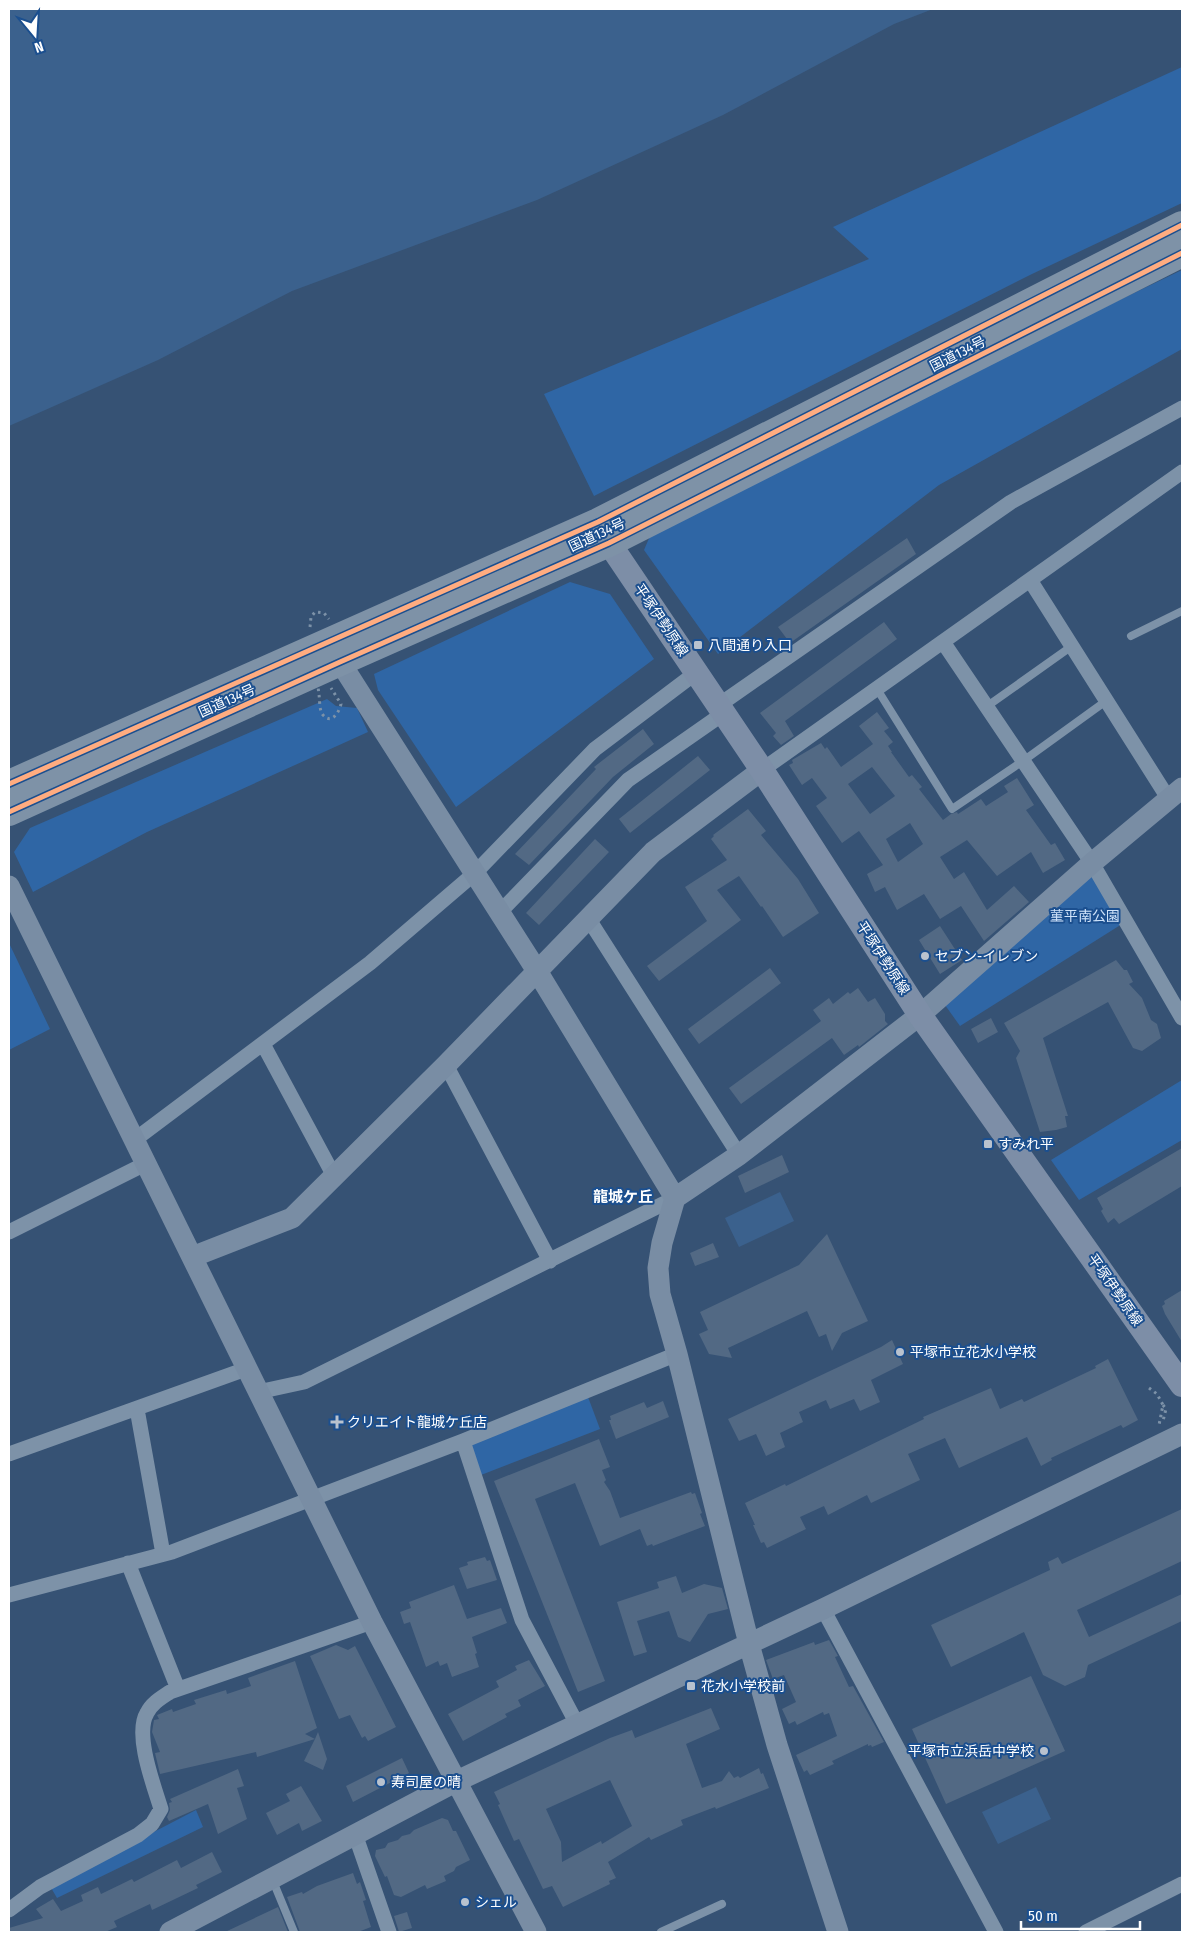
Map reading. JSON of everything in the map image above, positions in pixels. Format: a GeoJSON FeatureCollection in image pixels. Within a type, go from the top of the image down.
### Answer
{"type":"FeatureCollection","features":[{"type":"Feature","properties":{"kind":"highway","name":"国道134号"},"geometry":{"type":"LineString","coordinates":[[9,784],[603,533],[1182,225]]}},
{"type":"Feature","properties":{"kind":"highway","name":"国道134号"},"geometry":{"type":"LineString","coordinates":[[9,812],[340,662],[1182,253]]}},
{"type":"Feature","properties":{"kind":"main road","name":"平塚伊勢原線"},"geometry":{"type":"LineString","coordinates":[[603,533],[722,709],[920,1015],[1182,1385]]}},
{"type":"Feature","properties":{"kind":"street"},"geometry":{"type":"LineString","coordinates":[[500,912],[628,780],[722,709],[1011,502],[1182,408]]}},
{"type":"Feature","properties":{"kind":"street"},"geometry":{"type":"LineString","coordinates":[[192,1257],[292,1218],[446,1065],[653,852],[762,770],[1182,472]]}},
{"type":"Feature","properties":{"kind":"street"},"geometry":{"type":"LineString","coordinates":[[258,1392],[304,1382],[675,1198],[739,1155],[920,1015],[1092,863],[1178,794],[1106,701],[1030,580]]}},
{"type":"Feature","properties":{"kind":"street"},"geometry":{"type":"LineString","coordinates":[[943,642],[1092,863],[1182,1018]]}},
{"type":"Feature","properties":{"kind":"street"},"geometry":{"type":"LineString","coordinates":[[340,662],[537,971],[675,1198],[662,1243],[658,1268],[660,1294],[677,1354],[749,1644],[777,1745],[838,1932]]}},
{"type":"Feature","properties":{"kind":"street"},"geometry":{"type":"LineString","coordinates":[[134,1140],[370,963],[475,873],[595,749],[696,672]]}},
{"type":"Feature","properties":{"kind":"street"},"geometry":{"type":"LineString","coordinates":[[9,886],[372,1622],[536,1932]]}},
{"type":"Feature","properties":{"kind":"street"},"geometry":{"type":"LineString","coordinates":[[588,918],[739,1155]]}},
{"type":"Feature","properties":{"kind":"street"},"geometry":{"type":"LineString","coordinates":[[264,1044],[334,1176]]}},
{"type":"Feature","properties":{"kind":"street"},"geometry":{"type":"LineString","coordinates":[[446,1065],[550,1261]]}},
{"type":"Feature","properties":{"kind":"street"},"geometry":{"type":"LineString","coordinates":[[9,1232],[145,1164]]}},
{"type":"Feature","properties":{"kind":"street"},"geometry":{"type":"LineString","coordinates":[[9,1596],[163,1554],[463,1441],[677,1354]]}},
{"type":"Feature","properties":{"kind":"street"},"geometry":{"type":"LineString","coordinates":[[9,1454],[246,1369]]}},
{"type":"Feature","properties":{"kind":"street"},"geometry":{"type":"LineString","coordinates":[[137,1409],[163,1554]]}},
{"type":"Feature","properties":{"kind":"street"},"geometry":{"type":"LineString","coordinates":[[170,1932],[194,1924],[272,1878],[457,1781],[823,1609],[1182,1434]]}},
{"type":"Feature","properties":{"kind":"street"},"geometry":{"type":"LineString","coordinates":[[463,1441],[522,1620],[577,1724]]}},
{"type":"Feature","properties":{"kind":"street"},"geometry":{"type":"LineString","coordinates":[[128,1563],[178,1689]]}},
{"type":"Feature","properties":{"kind":"street"},"geometry":{"type":"LineString","coordinates":[[823,1609],[996,1932]]}},
{"type":"Feature","properties":{"kind":"street"},"geometry":{"type":"LineString","coordinates":[[9,1910],[40,1887],[138,1835],[152,1824],[160,1809],[145,1750],[142,1729],[146,1714],[154,1703],[178,1689],[372,1622]]}},
{"type":"Feature","properties":{"kind":"street"},"geometry":{"type":"LineString","coordinates":[[355,1834],[389,1932]]}},
{"type":"Feature","properties":{"kind":"street"},"geometry":{"type":"LineString","coordinates":[[1086,1932],[1182,1884]]}},
{"type":"Feature","properties":{"kind":"lane"},"geometry":{"type":"LineString","coordinates":[[1131,636],[1182,611]]}},
{"type":"Feature","properties":{"kind":"lane"},"geometry":{"type":"LineString","coordinates":[[986,707],[1072,646]]}},
{"type":"Feature","properties":{"kind":"lane"},"geometry":{"type":"LineString","coordinates":[[877,689],[952,809],[1106,701]]}},
{"type":"Feature","properties":{"kind":"lane"},"geometry":{"type":"LineString","coordinates":[[272,1878],[294,1932]]}},
{"type":"Feature","properties":{"kind":"lane"},"geometry":{"type":"LineString","coordinates":[[661,1932],[722,1904]]}},
{"type":"Feature","properties":{"kind":"path"},"geometry":{"type":"LineString","coordinates":[[330,621],[324,613],[315,612],[309,622],[321,710],[323,716],[328,718],[334,717],[339,713],[341,704],[331,688]]}},
{"type":"Feature","properties":{"kind":"path"},"geometry":{"type":"LineString","coordinates":[[1149,1388],[1157,1394],[1166,1409],[1163,1421]]}},
{"type":"Feature","properties":{"kind":"path"},"geometry":{"type":"LineString","coordinates":[[1158,1425],[1163,1404]]}},
{"type":"Feature","properties":{"kind":"green space"},"geometry":{"type":"Polygon","coordinates":[[[1182,67],[1182,203],[1032,274],[594,496],[544,394],[869,259],[833,227],[1182,67]]]}},
{"type":"Feature","properties":{"kind":"green space"},"geometry":{"type":"Polygon","coordinates":[[[1182,270],[1182,349],[939,485],[718,654],[644,550],[653,529],[738,483],[1182,270]]]}},
{"type":"Feature","properties":{"kind":"green space"},"geometry":{"type":"Polygon","coordinates":[[[570,582],[610,594],[654,659],[456,807],[378,690],[374,674],[570,582]]]}},
{"type":"Feature","properties":{"kind":"green space"},"geometry":{"type":"Polygon","coordinates":[[[327,699],[336,706],[357,708],[368,732],[147,832],[33,892],[14,852],[30,828],[327,699]]]}},
{"type":"Feature","properties":{"kind":"green space","name":"菫平南公園"},"geometry":{"type":"Polygon","coordinates":[[[1092,874],[1122,924],[960,1026],[945,1005],[1092,874]]]}},
{"type":"Feature","properties":{"kind":"green space"},"geometry":{"type":"Polygon","coordinates":[[[9,943],[50,1029],[9,1050],[9,943]]]}},
{"type":"Feature","properties":{"kind":"green space"},"geometry":{"type":"Polygon","coordinates":[[[1182,1080],[1182,1140],[1079,1200],[1051,1160],[1182,1080]]]}},
{"type":"Feature","properties":{"kind":"green space"},"geometry":{"type":"Polygon","coordinates":[[[588,1397],[600,1429],[481,1475],[465,1446],[588,1397]]]}},
{"type":"Feature","properties":{"kind":"green space"},"geometry":{"type":"Polygon","coordinates":[[[196,1810],[203,1827],[57,1898],[50,1886],[196,1810]]]}},
{"type":"Feature","properties":{"kind":"shaded area"},"geometry":{"type":"Polygon","coordinates":[[[9,9],[933,9],[894,24],[723,115],[537,200],[292,291],[158,360],[9,426],[9,9]]]}},
{"type":"Feature","properties":{"kind":"shaded area"},"geometry":{"type":"Polygon","coordinates":[[[780,1192],[794,1221],[739,1247],[725,1218],[780,1192]]]}},
{"type":"Feature","properties":{"kind":"shaded area"},"geometry":{"type":"Polygon","coordinates":[[[1036,1787],[1051,1819],[998,1844],[982,1812],[1036,1787]]]}},
{"type":"Feature","properties":{"kind":"building"},"geometry":{"type":"Polygon","coordinates":[[[907,538],[916,554],[790,643],[778,627],[907,538]]]}},
{"type":"Feature","properties":{"kind":"building"},"geometry":{"type":"Polygon","coordinates":[[[884,622],[897,639],[785,721],[794,736],[781,745],[773,736],[776,733],[760,713],[884,622]]]}},
{"type":"Feature","properties":{"kind":"building"},"geometry":{"type":"Polygon","coordinates":[[[877,712],[889,728],[884,731],[893,742],[888,746],[891,752],[909,777],[912,775],[922,787],[919,789],[943,820],[951,814],[957,812],[958,814],[981,799],[986,806],[1008,792],[1004,786],[1017,778],[1034,805],[1026,810],[1051,845],[1055,843],[1065,860],[1043,873],[1031,852],[997,876],[967,840],[940,857],[954,879],[964,872],[987,910],[1014,886],[1029,902],[984,941],[961,906],[940,919],[924,894],[897,910],[885,887],[875,892],[867,874],[883,865],[859,831],[842,843],[816,806],[827,798],[812,778],[802,785],[789,765],[793,763],[792,760],[821,743],[825,749],[827,747],[841,767],[873,744],[859,726],[877,712]],[[872,767],[848,784],[870,814],[895,796],[872,767]],[[910,823],[886,839],[898,862],[923,844],[910,823]]]}},
{"type":"Feature","properties":{"kind":"building"},"geometry":{"type":"Polygon","coordinates":[[[643,729],[654,744],[613,777],[529,865],[515,854],[596,769],[594,767],[643,729]]]}},
{"type":"Feature","properties":{"kind":"building"},"geometry":{"type":"Polygon","coordinates":[[[698,756],[710,770],[630,833],[619,819],[698,756]]]}},
{"type":"Feature","properties":{"kind":"building"},"geometry":{"type":"Polygon","coordinates":[[[748,809],[766,831],[761,835],[798,879],[819,913],[783,937],[739,876],[717,890],[741,920],[659,981],[647,966],[707,921],[685,887],[727,860],[711,839],[713,835],[748,809]]]}},
{"type":"Feature","properties":{"kind":"building"},"geometry":{"type":"Polygon","coordinates":[[[595,839],[609,852],[539,925],[526,913],[595,839]]]}},
{"type":"Feature","properties":{"kind":"building"},"geometry":{"type":"Polygon","coordinates":[[[940,926],[962,960],[940,974],[919,940],[940,926]]]}},
{"type":"Feature","properties":{"kind":"building"},"geometry":{"type":"Polygon","coordinates":[[[1116,960],[1124,970],[1127,970],[1133,982],[1129,984],[1142,998],[1151,1020],[1157,1024],[1161,1038],[1142,1051],[1133,1048],[1108,1002],[1043,1038],[1068,1116],[1065,1116],[1067,1127],[1040,1132],[1016,1058],[1020,1051],[1004,1023],[1116,960]]]}},
{"type":"Feature","properties":{"kind":"building"},"geometry":{"type":"Polygon","coordinates":[[[770,968],[781,983],[699,1044],[688,1029],[770,968]]]}},
{"type":"Feature","properties":{"kind":"building"},"geometry":{"type":"Polygon","coordinates":[[[858,988],[868,1002],[875,998],[885,1014],[885,1021],[888,1024],[859,1047],[858,1045],[844,1055],[832,1038],[741,1104],[729,1088],[821,1021],[813,1010],[829,998],[833,1004],[848,992],[850,994],[858,988]]]}},
{"type":"Feature","properties":{"kind":"building"},"geometry":{"type":"Polygon","coordinates":[[[991,1018],[998,1032],[978,1043],[971,1029],[991,1018]]]}},
{"type":"Feature","properties":{"kind":"building"},"geometry":{"type":"Polygon","coordinates":[[[1182,1148],[1182,1186],[1119,1224],[1114,1218],[1108,1223],[1101,1211],[1103,1209],[1097,1198],[1182,1148]]]}},
{"type":"Feature","properties":{"kind":"building"},"geometry":{"type":"Polygon","coordinates":[[[782,1155],[789,1172],[745,1193],[738,1176],[782,1155]]]}},
{"type":"Feature","properties":{"kind":"building"},"geometry":{"type":"Polygon","coordinates":[[[827,1234],[868,1321],[842,1333],[832,1351],[826,1334],[819,1337],[807,1311],[728,1348],[732,1358],[709,1354],[699,1334],[708,1330],[700,1312],[799,1265],[827,1234]]]}},
{"type":"Feature","properties":{"kind":"building"},"geometry":{"type":"Polygon","coordinates":[[[713,1243],[719,1257],[695,1266],[690,1253],[713,1243]]]}},
{"type":"Feature","properties":{"kind":"building"},"geometry":{"type":"Polygon","coordinates":[[[1182,1290],[1182,1342],[1162,1306],[1165,1304],[1164,1301],[1182,1290]]]}},
{"type":"Feature","properties":{"kind":"building"},"geometry":{"type":"Polygon","coordinates":[[[892,1340],[903,1364],[871,1380],[880,1402],[860,1411],[854,1399],[830,1409],[826,1400],[799,1412],[803,1422],[780,1433],[785,1447],[766,1456],[756,1434],[739,1441],[728,1419],[881,1347],[892,1340]]]}},
{"type":"Feature","properties":{"kind":"building"},"geometry":{"type":"Polygon","coordinates":[[[1108,1359],[1138,1420],[1123,1428],[1121,1425],[1051,1458],[1052,1460],[1041,1466],[1027,1437],[959,1468],[945,1438],[908,1454],[920,1480],[871,1503],[867,1495],[828,1515],[824,1506],[800,1517],[806,1529],[767,1548],[764,1542],[761,1543],[745,1503],[785,1484],[786,1486],[924,1419],[923,1417],[991,1388],[1000,1409],[1022,1399],[1024,1402],[1096,1368],[1095,1366],[1108,1359]]]}},
{"type":"Feature","properties":{"kind":"building"},"geometry":{"type":"Polygon","coordinates":[[[663,1401],[669,1417],[616,1439],[609,1420],[611,1420],[610,1416],[644,1402],[647,1408],[663,1401]]]}},
{"type":"Feature","properties":{"kind":"building"},"geometry":{"type":"Polygon","coordinates":[[[599,1439],[610,1467],[602,1470],[606,1480],[604,1482],[610,1491],[620,1518],[691,1492],[692,1494],[695,1493],[705,1526],[653,1546],[652,1544],[647,1546],[640,1529],[600,1546],[575,1483],[535,1499],[605,1681],[578,1692],[494,1481],[599,1439]]]}},
{"type":"Feature","properties":{"kind":"building"},"geometry":{"type":"Polygon","coordinates":[[[1182,1509],[1182,1561],[1077,1610],[1089,1637],[1182,1594],[1182,1621],[1088,1665],[1085,1677],[1065,1686],[1043,1675],[1024,1632],[951,1667],[931,1625],[1050,1570],[1048,1562],[1058,1557],[1062,1564],[1182,1509]]]}},
{"type":"Feature","properties":{"kind":"building"},"geometry":{"type":"Polygon","coordinates":[[[485,1557],[487,1561],[490,1560],[497,1580],[467,1589],[459,1568],[468,1565],[467,1562],[485,1557]]]}},
{"type":"Feature","properties":{"kind":"building"},"geometry":{"type":"Polygon","coordinates":[[[676,1576],[682,1593],[704,1584],[722,1588],[728,1609],[708,1614],[690,1642],[678,1637],[669,1611],[637,1621],[647,1652],[634,1656],[617,1602],[659,1588],[657,1582],[676,1576]]]}},
{"type":"Feature","properties":{"kind":"building"},"geometry":{"type":"Polygon","coordinates":[[[454,1585],[467,1619],[501,1608],[507,1623],[472,1637],[479,1667],[452,1677],[447,1663],[440,1666],[438,1661],[426,1667],[410,1622],[404,1624],[400,1612],[411,1608],[409,1602],[454,1585]]]}},
{"type":"Feature","properties":{"kind":"building"},"geometry":{"type":"Polygon","coordinates":[[[829,1640],[838,1656],[835,1657],[849,1687],[853,1686],[884,1742],[872,1747],[871,1745],[868,1746],[868,1744],[832,1761],[834,1764],[810,1775],[807,1770],[804,1772],[796,1755],[837,1736],[829,1713],[824,1715],[823,1712],[797,1725],[795,1721],[789,1724],[782,1709],[796,1702],[784,1675],[773,1679],[766,1660],[814,1642],[815,1645],[829,1640]]]}},
{"type":"Feature","properties":{"kind":"building"},"geometry":{"type":"Polygon","coordinates":[[[336,1645],[348,1650],[355,1646],[396,1727],[368,1741],[365,1736],[362,1738],[350,1715],[339,1719],[310,1656],[336,1645]]]}},
{"type":"Feature","properties":{"kind":"building"},"geometry":{"type":"Polygon","coordinates":[[[529,1660],[545,1686],[518,1700],[521,1706],[505,1714],[507,1717],[463,1741],[448,1714],[499,1687],[496,1681],[517,1670],[515,1666],[529,1660]]]}},
{"type":"Feature","properties":{"kind":"building"},"geometry":{"type":"Polygon","coordinates":[[[295,1661],[317,1728],[305,1734],[315,1739],[257,1757],[256,1752],[160,1774],[155,1753],[160,1752],[152,1732],[154,1720],[159,1719],[157,1715],[172,1709],[173,1712],[196,1704],[194,1700],[226,1690],[227,1694],[251,1686],[248,1678],[295,1661]]]}},
{"type":"Feature","properties":{"kind":"building"},"geometry":{"type":"Polygon","coordinates":[[[1031,1676],[1065,1751],[946,1804],[912,1729],[1031,1676]]]}},
{"type":"Feature","properties":{"kind":"building"},"geometry":{"type":"Polygon","coordinates":[[[711,1708],[720,1729],[686,1744],[702,1788],[722,1781],[729,1771],[734,1778],[738,1776],[740,1778],[759,1768],[769,1788],[716,1809],[715,1807],[681,1820],[683,1825],[651,1840],[649,1837],[608,1862],[616,1878],[609,1881],[610,1884],[563,1907],[552,1886],[543,1889],[519,1839],[514,1841],[494,1792],[610,1738],[632,1730],[635,1738],[711,1708]],[[610,1780],[546,1809],[561,1842],[562,1862],[601,1841],[602,1844],[632,1826],[610,1780]]]}},
{"type":"Feature","properties":{"kind":"building"},"geometry":{"type":"Polygon","coordinates":[[[318,1732],[327,1759],[323,1770],[304,1761],[318,1732]]]}},
{"type":"Feature","properties":{"kind":"building"},"geometry":{"type":"Polygon","coordinates":[[[402,1758],[409,1773],[353,1802],[346,1786],[402,1758]]]}},
{"type":"Feature","properties":{"kind":"building"},"geometry":{"type":"Polygon","coordinates":[[[238,1769],[244,1786],[237,1788],[247,1819],[218,1834],[208,1804],[169,1821],[167,1817],[170,1810],[169,1803],[172,1802],[170,1799],[238,1769]]]}},
{"type":"Feature","properties":{"kind":"building"},"geometry":{"type":"Polygon","coordinates":[[[301,1786],[322,1821],[302,1831],[299,1823],[277,1835],[266,1813],[290,1801],[286,1794],[301,1786]]]}},
{"type":"Feature","properties":{"kind":"building"},"geometry":{"type":"Polygon","coordinates":[[[442,1818],[448,1820],[453,1831],[456,1831],[470,1860],[444,1876],[446,1881],[427,1889],[425,1885],[401,1897],[394,1895],[387,1876],[385,1877],[375,1856],[376,1850],[385,1848],[388,1843],[442,1818]]]}},
{"type":"Feature","properties":{"kind":"building"},"geometry":{"type":"Polygon","coordinates":[[[212,1852],[222,1872],[196,1885],[198,1888],[152,1910],[150,1904],[114,1921],[117,1927],[105,1932],[9,1932],[9,1928],[43,1918],[36,1909],[53,1899],[61,1911],[83,1901],[81,1895],[98,1887],[101,1894],[132,1879],[134,1882],[177,1860],[181,1868],[212,1852]]]}},
{"type":"Feature","properties":{"kind":"building"},"geometry":{"type":"Polygon","coordinates":[[[353,1873],[357,1884],[360,1882],[366,1900],[363,1901],[371,1927],[358,1932],[300,1932],[287,1897],[302,1892],[303,1894],[317,1886],[353,1873]]]}},
{"type":"Feature","properties":{"kind":"building"},"geometry":{"type":"Polygon","coordinates":[[[278,1907],[288,1932],[225,1932],[278,1907]]]}},
{"type":"Feature","properties":{"kind":"building"},"geometry":{"type":"Polygon","coordinates":[[[407,1912],[412,1928],[399,1932],[394,1916],[407,1912]]]}},
{"type":"Feature","properties":{"kind":"cycle path"},"geometry":{"type":"LineString","coordinates":[[9,784],[598,522],[1182,225]]}},
{"type":"Feature","properties":{"kind":"cycle path"},"geometry":{"type":"LineString","coordinates":[[9,812],[609,543],[1182,253]]}},
{"type":"Feature","properties":{"kind":"place","name":"八間通り入口"},"geometry":{"type":"Point","coordinates":[698,645]}},
{"type":"Feature","properties":{"kind":"place","name":"セブン-イレブン"},"geometry":{"type":"Point","coordinates":[925,956]}},
{"type":"Feature","properties":{"kind":"place","name":"すみれ平"},"geometry":{"type":"Point","coordinates":[988,1144]}},
{"type":"Feature","properties":{"kind":"place","name":"平塚市立花水小学校"},"geometry":{"type":"Point","coordinates":[900,1352]}},
{"type":"Feature","properties":{"kind":"place","name":"クリエイト龍城ケ丘店"},"geometry":{"type":"Point","coordinates":[337,1422]}},
{"type":"Feature","properties":{"kind":"place","name":"花水小学校前"},"geometry":{"type":"Point","coordinates":[691,1686]}},
{"type":"Feature","properties":{"kind":"place","name":"平塚市立浜岳中学校"},"geometry":{"type":"Point","coordinates":[1044,1751]}},
{"type":"Feature","properties":{"kind":"place","name":"寿司屋の晴"},"geometry":{"type":"Point","coordinates":[381,1782]}},
{"type":"Feature","properties":{"kind":"place","name":"シェル"},"geometry":{"type":"Point","coordinates":[465,1902]}},
{"type":"Feature","properties":{"kind":"district","name":"龍城ケ丘"},"geometry":{"type":"Point","coordinates":[623,1197]}}]}
